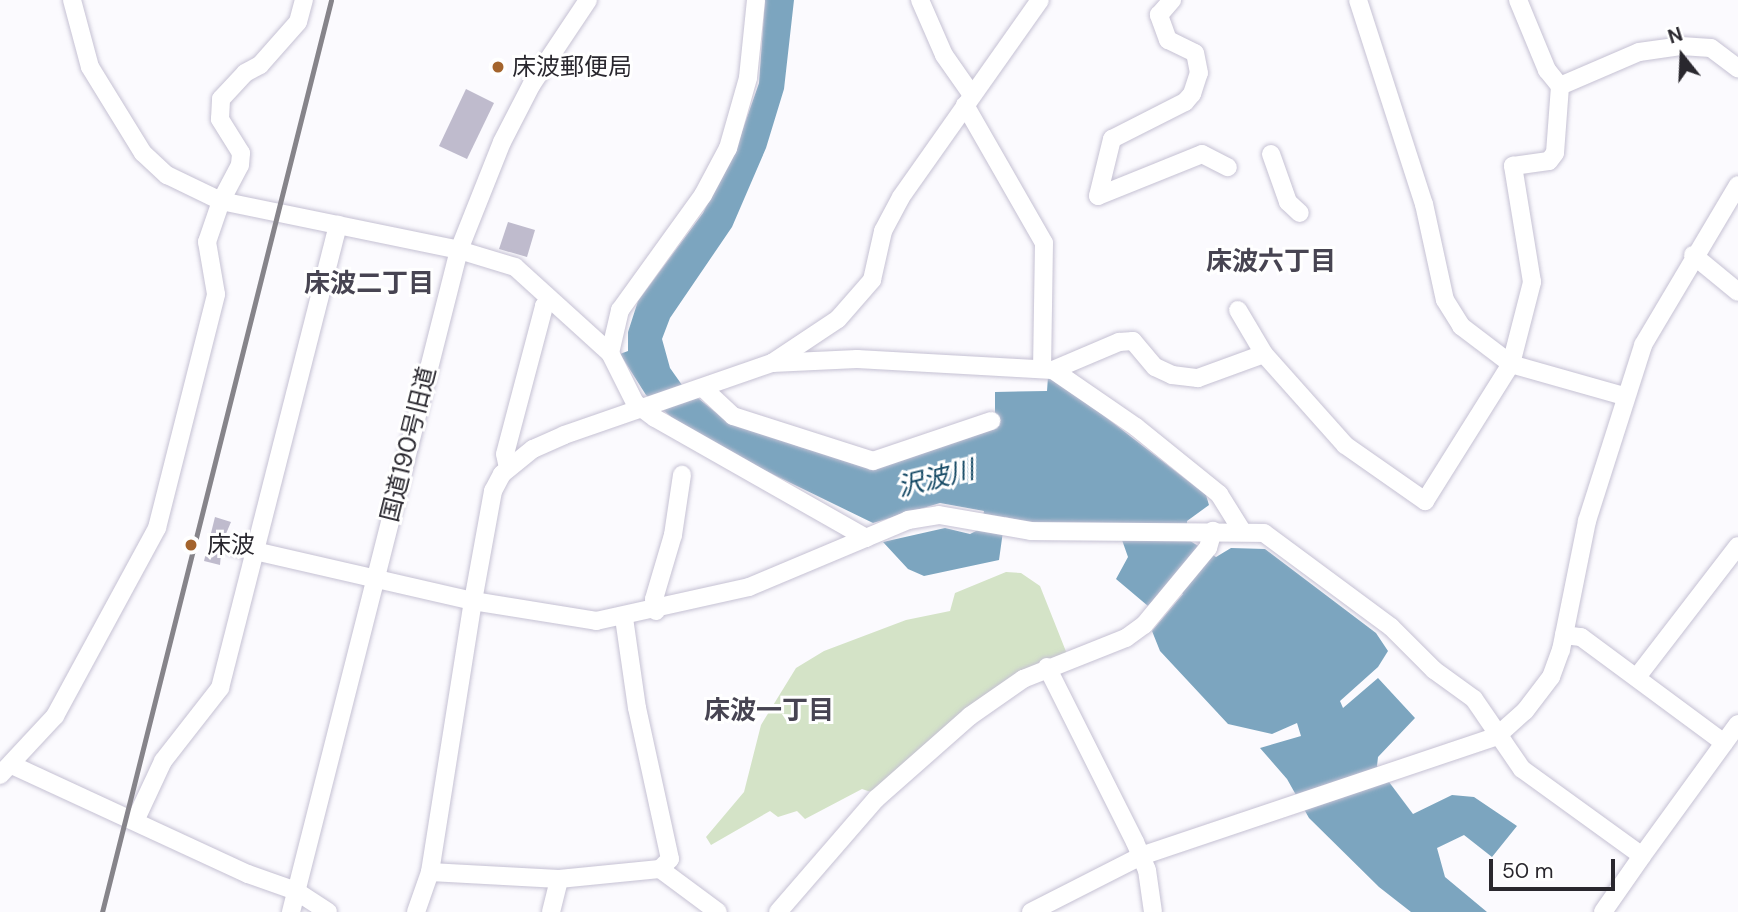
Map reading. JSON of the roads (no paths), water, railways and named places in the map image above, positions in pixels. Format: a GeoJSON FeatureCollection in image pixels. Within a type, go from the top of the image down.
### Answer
{"type":"FeatureCollection","features":[{"type":"Feature","properties":{"kind":"street"},"geometry":{"type":"LineString","coordinates":[[72,0],[90,67],[143,153],[167,175],[220,201],[459,250],[514,267],[550,301],[613,346],[645,407],[690,442],[866,538]]}},
{"type":"Feature","properties":{"kind":"street"},"geometry":{"type":"LineString","coordinates":[[304,0],[298,22],[260,65],[245,73],[220,99],[220,119],[241,152],[240,165],[220,201],[207,242],[216,294],[157,528],[55,716],[6,770],[135,819],[248,874],[296,891],[328,912]]}},
{"type":"Feature","properties":{"kind":"street","name":"国道190号旧道"},"geometry":{"type":"LineString","coordinates":[[291,912],[459,250],[502,142],[532,84],[587,0]]}},
{"type":"Feature","properties":{"kind":"street"},"geometry":{"type":"LineString","coordinates":[[613,346],[620,310],[703,195],[728,148],[748,78],[756,0]]}},
{"type":"Feature","properties":{"kind":"street"},"geometry":{"type":"LineString","coordinates":[[920,0],[944,55],[1044,243],[1047,369]]}},
{"type":"Feature","properties":{"kind":"street"},"geometry":{"type":"LineString","coordinates":[[416,912],[430,872],[493,491],[508,468],[533,449],[772,363],[838,319],[858,300],[872,280],[883,231],[901,197],[1040,0]]}},
{"type":"Feature","properties":{"kind":"street"},"geometry":{"type":"LineString","coordinates":[[1172,0],[1159,15],[1168,40],[1195,53],[1199,65],[1192,94],[1185,102],[1112,138],[1098,195],[1202,154],[1228,167]]}},
{"type":"Feature","properties":{"kind":"street"},"geometry":{"type":"LineString","coordinates":[[1358,0],[1424,204],[1445,300],[1461,326],[1511,364],[1624,396]]}},
{"type":"Feature","properties":{"kind":"street"},"geometry":{"type":"LineString","coordinates":[[1238,310],[1264,354],[1345,445],[1425,501],[1511,364],[1532,282],[1513,166],[1549,161],[1555,153],[1560,86],[1546,70],[1518,0]]}},
{"type":"Feature","properties":{"kind":"street"},"geometry":{"type":"LineString","coordinates":[[1560,86],[1639,52],[1681,46],[1711,48],[1738,68]]}},
{"type":"Feature","properties":{"kind":"street"},"geometry":{"type":"LineString","coordinates":[[1271,154],[1288,202],[1300,214]]}},
{"type":"Feature","properties":{"kind":"street"},"geometry":{"type":"LineString","coordinates":[[1031,912],[1141,856],[1497,736],[1539,695],[1551,677],[1564,635],[1587,521],[1624,396],[1661,307],[1738,185]]}},
{"type":"Feature","properties":{"kind":"street"},"geometry":{"type":"LineString","coordinates":[[135,819],[163,761],[220,688],[338,225]]}},
{"type":"Feature","properties":{"kind":"street"},"geometry":{"type":"LineString","coordinates":[[1693,255],[1738,292]]}},
{"type":"Feature","properties":{"kind":"street"},"geometry":{"type":"LineString","coordinates":[[508,468],[505,454],[544,306],[550,301]]}},
{"type":"Feature","properties":{"kind":"street"},"geometry":{"type":"LineString","coordinates":[[772,363],[857,359],[1047,369],[1119,342],[1133,341],[1155,367],[1172,375],[1198,378],[1264,354]]}},
{"type":"Feature","properties":{"kind":"street"},"geometry":{"type":"LineString","coordinates":[[1047,369],[1136,427],[1219,494],[1242,531]]}},
{"type":"Feature","properties":{"kind":"street"},"geometry":{"type":"LineString","coordinates":[[700,389],[733,416],[873,461],[991,421]]}},
{"type":"Feature","properties":{"kind":"street"},"geometry":{"type":"LineString","coordinates":[[656,611],[654,598],[673,535],[682,475]]}},
{"type":"Feature","properties":{"kind":"street"},"geometry":{"type":"LineString","coordinates":[[233,546],[473,601],[596,621],[656,611],[749,587],[908,520],[939,515],[981,519],[1006,527],[1190,531],[1210,540]]}},
{"type":"Feature","properties":{"kind":"street"},"geometry":{"type":"LineString","coordinates":[[778,912],[903,773],[970,716],[1046,667],[1126,638],[1144,625],[1210,540],[1242,531],[1264,533],[1391,627],[1434,670],[1474,699],[1522,769],[1642,856]]}},
{"type":"Feature","properties":{"kind":"street"},"geometry":{"type":"LineString","coordinates":[[1637,677],[1738,546]]}},
{"type":"Feature","properties":{"kind":"street"},"geometry":{"type":"LineString","coordinates":[[430,872],[559,879],[660,869],[670,859],[637,708],[624,618]]}},
{"type":"Feature","properties":{"kind":"street"},"geometry":{"type":"LineString","coordinates":[[1564,635],[1581,637],[1724,743]]}},
{"type":"Feature","properties":{"kind":"street"},"geometry":{"type":"LineString","coordinates":[[1046,667],[1141,856],[1153,912]]}},
{"type":"Feature","properties":{"kind":"street"},"geometry":{"type":"LineString","coordinates":[[1602,912],[1738,724]]}},
{"type":"Feature","properties":{"kind":"street"},"geometry":{"type":"LineString","coordinates":[[660,869],[718,912]]}},
{"type":"Feature","properties":{"kind":"street"},"geometry":{"type":"LineString","coordinates":[[551,912],[559,879]]}},
{"type":"Feature","properties":{"kind":"water","name":"沢波川"},"geometry":{"type":"Polygon","coordinates":[[[765,0],[794,0],[784,89],[766,148],[732,227],[670,318],[662,339],[670,368],[682,385],[720,416],[800,447],[879,465],[995,426],[995,392],[1047,391],[1048,377],[1054,377],[1206,495],[1209,505],[1187,521],[1187,539],[1216,557],[1231,548],[1265,549],[1376,633],[1388,651],[1378,667],[1340,701],[1343,708],[1378,678],[1415,718],[1378,757],[1377,766],[1413,814],[1452,795],[1474,797],[1517,826],[1492,857],[1464,835],[1437,848],[1445,877],[1487,912],[1411,912],[1379,887],[1309,818],[1287,779],[1260,748],[1301,736],[1297,723],[1272,734],[1228,724],[1160,651],[1152,631],[1183,594],[1170,583],[1148,606],[1116,579],[1128,557],[1116,523],[1032,523],[1005,517],[999,560],[924,576],[908,569],[883,542],[945,528],[970,534],[980,529],[984,511],[940,503],[873,523],[692,435],[646,395],[620,354],[628,351],[628,332],[638,301],[703,213],[737,146],[759,83],[765,0]]]}},
{"type":"Feature","properties":{"kind":"railway"},"geometry":{"type":"LineString","coordinates":[[102,912],[331,0]]}},
{"type":"Feature","properties":{"kind":"place","name":"床波郵便局"},"geometry":{"type":"Point","coordinates":[498,67]}},
{"type":"Feature","properties":{"kind":"place","name":"床波"},"geometry":{"type":"Point","coordinates":[191,545]}},
{"type":"Feature","properties":{"kind":"district","name":"床波六丁目"},"geometry":{"type":"Point","coordinates":[1271,262]}},
{"type":"Feature","properties":{"kind":"district","name":"床波二丁目"},"geometry":{"type":"Point","coordinates":[369,284]}},
{"type":"Feature","properties":{"kind":"district","name":"床波一丁目"},"geometry":{"type":"Point","coordinates":[769,711]}}]}
